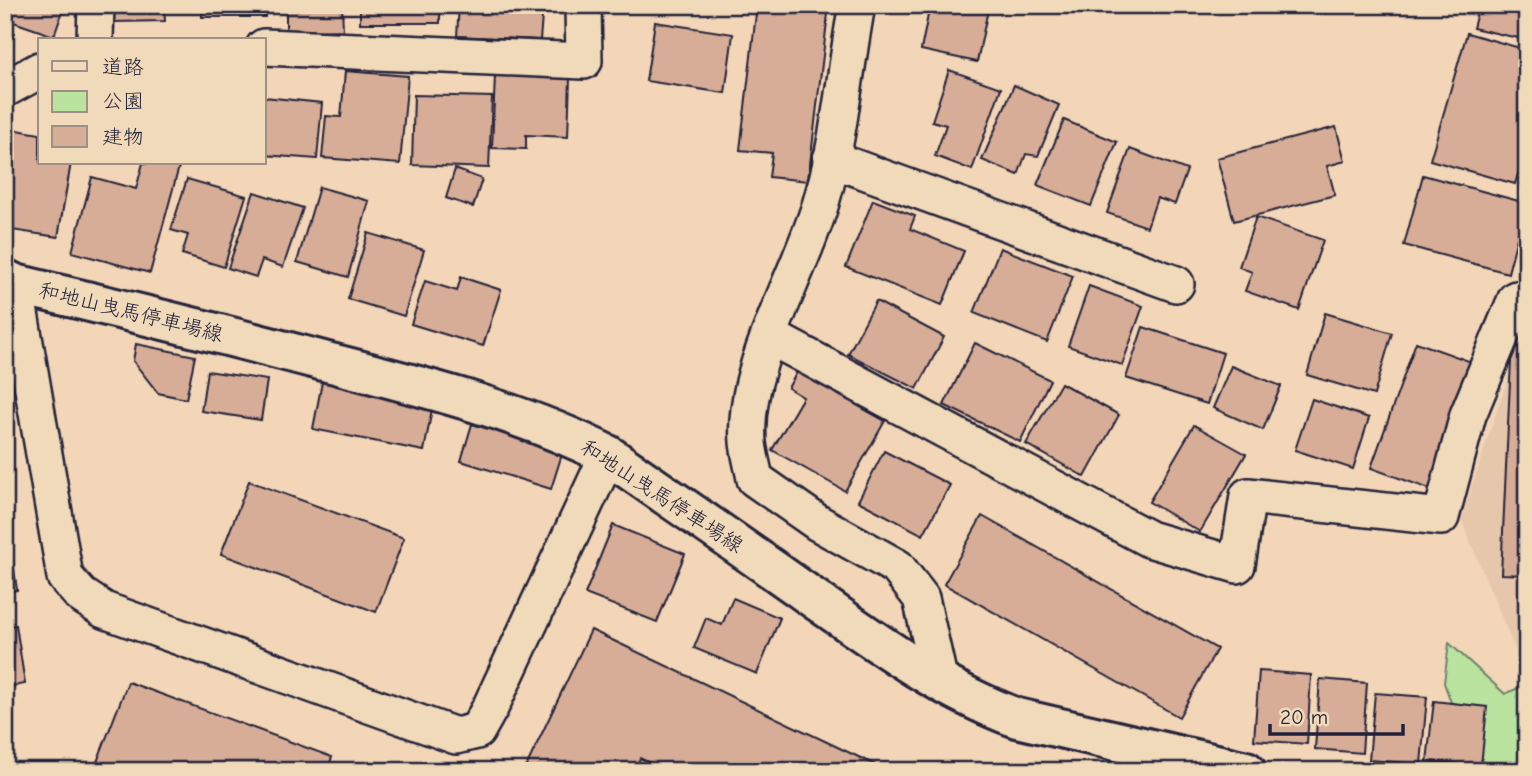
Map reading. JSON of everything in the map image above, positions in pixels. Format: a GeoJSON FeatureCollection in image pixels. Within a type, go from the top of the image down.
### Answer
{"type":"FeatureCollection","features":[{"type":"Feature","properties":{"kind":"main road","name":"和地山曳馬停車場線"},"geometry":{"type":"LineString","coordinates":[[10,282],[446,393],[575,438],[608,454],[881,646],[984,706],[1017,718],[1246,771]]}},
{"type":"Feature","properties":{"kind":"street"},"geometry":{"type":"LineString","coordinates":[[266,47],[584,61],[583,5]]}},
{"type":"Feature","properties":{"kind":"street"},"geometry":{"type":"LineString","coordinates":[[857,5],[822,200],[769,336],[751,396],[748,442],[755,479],[818,523],[897,567],[921,598],[940,682]]}},
{"type":"Feature","properties":{"kind":"street"},"geometry":{"type":"LineString","coordinates":[[5,89],[38,71]]}},
{"type":"Feature","properties":{"kind":"street"},"geometry":{"type":"LineString","coordinates":[[831,159],[1176,284]]}},
{"type":"Feature","properties":{"kind":"street"},"geometry":{"type":"LineString","coordinates":[[10,282],[65,577],[81,595],[104,610],[456,736],[477,731],[491,706],[608,454]]}},
{"type":"Feature","properties":{"kind":"street"},"geometry":{"type":"LineString","coordinates":[[769,336],[1149,539],[1237,565],[1248,496],[1441,517],[1468,415],[1516,299],[1527,300]]}},
{"type":"Feature","properties":{"kind":"shaded area"},"geometry":{"type":"Polygon","coordinates":[[[1527,320],[1527,770],[1522,769],[1517,654],[1461,519],[1527,320]]]}},
{"type":"Feature","properties":{"kind":"green space"},"geometry":{"type":"Polygon","coordinates":[[[1449,643],[1505,694],[1527,684],[1527,771],[1476,771],[1444,683],[1449,643]]]}},
{"type":"Feature","properties":{"kind":"building"},"geometry":{"type":"Polygon","coordinates":[[[5,5],[65,5],[54,36],[5,19],[5,5]]]}},
{"type":"Feature","properties":{"kind":"building"},"geometry":{"type":"Polygon","coordinates":[[[113,5],[191,7],[164,7],[165,21],[113,22],[113,5]]]}},
{"type":"Feature","properties":{"kind":"building"},"geometry":{"type":"Polygon","coordinates":[[[202,5],[265,5],[265,17],[202,17],[202,5]]]}},
{"type":"Feature","properties":{"kind":"building"},"geometry":{"type":"Polygon","coordinates":[[[286,5],[342,5],[343,30],[286,32],[286,5]]]}},
{"type":"Feature","properties":{"kind":"building"},"geometry":{"type":"Polygon","coordinates":[[[360,5],[440,5],[440,23],[360,23],[360,5]]]}},
{"type":"Feature","properties":{"kind":"building"},"geometry":{"type":"Polygon","coordinates":[[[459,5],[543,5],[540,40],[457,36],[459,5]]]}},
{"type":"Feature","properties":{"kind":"building"},"geometry":{"type":"Polygon","coordinates":[[[757,5],[829,5],[808,181],[769,177],[772,153],[740,150],[757,5]]]}},
{"type":"Feature","properties":{"kind":"building"},"geometry":{"type":"Polygon","coordinates":[[[930,5],[989,5],[977,62],[921,50],[930,5]]]}},
{"type":"Feature","properties":{"kind":"building"},"geometry":{"type":"Polygon","coordinates":[[[1479,5],[1527,5],[1527,40],[1473,28],[1479,5]]]}},
{"type":"Feature","properties":{"kind":"building"},"geometry":{"type":"Polygon","coordinates":[[[655,22],[733,34],[725,93],[646,81],[655,22]]]}},
{"type":"Feature","properties":{"kind":"building"},"geometry":{"type":"Polygon","coordinates":[[[1467,33],[1527,50],[1527,144],[1515,184],[1430,160],[1467,33]]]}},
{"type":"Feature","properties":{"kind":"building"},"geometry":{"type":"Polygon","coordinates":[[[949,70],[1001,88],[972,170],[935,156],[946,125],[932,121],[949,70]]]}},
{"type":"Feature","properties":{"kind":"building"},"geometry":{"type":"Polygon","coordinates":[[[345,71],[408,76],[400,164],[322,158],[326,116],[341,117],[345,71]]]}},
{"type":"Feature","properties":{"kind":"building"},"geometry":{"type":"Polygon","coordinates":[[[495,75],[570,78],[568,137],[526,135],[526,149],[492,148],[495,75]]]}},
{"type":"Feature","properties":{"kind":"building"},"geometry":{"type":"Polygon","coordinates":[[[1014,85],[1059,105],[1038,156],[1026,154],[1018,175],[982,160],[1014,85]]]}},
{"type":"Feature","properties":{"kind":"building"},"geometry":{"type":"Polygon","coordinates":[[[414,95],[492,97],[489,168],[412,165],[414,95]]]}},
{"type":"Feature","properties":{"kind":"building"},"geometry":{"type":"Polygon","coordinates":[[[266,97],[322,103],[317,159],[266,155],[266,97]]]}},
{"type":"Feature","properties":{"kind":"building"},"geometry":{"type":"Polygon","coordinates":[[[1064,120],[1117,142],[1091,206],[1037,185],[1064,120]]]}},
{"type":"Feature","properties":{"kind":"building"},"geometry":{"type":"Polygon","coordinates":[[[1336,127],[1345,161],[1327,166],[1335,195],[1234,221],[1217,158],[1336,127]]]}},
{"type":"Feature","properties":{"kind":"building"},"geometry":{"type":"Polygon","coordinates":[[[5,128],[38,134],[38,164],[71,164],[58,237],[5,229],[5,128]]]}},
{"type":"Feature","properties":{"kind":"building"},"geometry":{"type":"Polygon","coordinates":[[[1130,149],[1187,170],[1175,204],[1157,198],[1147,227],[1107,213],[1130,149]]]}},
{"type":"Feature","properties":{"kind":"building"},"geometry":{"type":"Polygon","coordinates":[[[143,164],[180,164],[150,273],[72,252],[92,177],[136,189],[143,164]]]}},
{"type":"Feature","properties":{"kind":"building"},"geometry":{"type":"Polygon","coordinates":[[[455,169],[482,179],[473,207],[446,198],[455,169]]]}},
{"type":"Feature","properties":{"kind":"building"},"geometry":{"type":"Polygon","coordinates":[[[1423,175],[1526,203],[1508,273],[1404,245],[1423,175]]]}},
{"type":"Feature","properties":{"kind":"building"},"geometry":{"type":"Polygon","coordinates":[[[187,179],[246,196],[224,267],[182,254],[188,235],[171,230],[187,179]]]}},
{"type":"Feature","properties":{"kind":"building"},"geometry":{"type":"Polygon","coordinates":[[[319,187],[369,201],[348,277],[297,262],[319,187]]]}},
{"type":"Feature","properties":{"kind":"building"},"geometry":{"type":"Polygon","coordinates":[[[254,192],[303,208],[283,267],[262,260],[256,277],[228,268],[254,192]]]}},
{"type":"Feature","properties":{"kind":"building"},"geometry":{"type":"Polygon","coordinates":[[[873,200],[915,216],[910,229],[964,251],[942,305],[846,267],[873,200]]]}},
{"type":"Feature","properties":{"kind":"building"},"geometry":{"type":"Polygon","coordinates":[[[1256,217],[1323,240],[1299,310],[1245,291],[1252,272],[1239,267],[1256,217]]]}},
{"type":"Feature","properties":{"kind":"building"},"geometry":{"type":"Polygon","coordinates":[[[368,233],[424,250],[404,316],[348,299],[368,233]]]}},
{"type":"Feature","properties":{"kind":"building"},"geometry":{"type":"Polygon","coordinates":[[[1000,248],[1073,276],[1047,342],[974,313],[1000,248]]]}},
{"type":"Feature","properties":{"kind":"building"},"geometry":{"type":"Polygon","coordinates":[[[461,277],[501,290],[483,346],[411,324],[425,281],[457,291],[461,277]]]}},
{"type":"Feature","properties":{"kind":"building"},"geometry":{"type":"Polygon","coordinates":[[[1089,286],[1143,306],[1122,365],[1068,346],[1089,286]]]}},
{"type":"Feature","properties":{"kind":"building"},"geometry":{"type":"Polygon","coordinates":[[[876,301],[944,337],[917,389],[848,354],[876,301]]]}},
{"type":"Feature","properties":{"kind":"building"},"geometry":{"type":"Polygon","coordinates":[[[1325,313],[1392,333],[1374,395],[1307,375],[1325,313]]]}},
{"type":"Feature","properties":{"kind":"building"},"geometry":{"type":"Polygon","coordinates":[[[1143,327],[1223,353],[1207,404],[1126,378],[1143,327]]]}},
{"type":"Feature","properties":{"kind":"building"},"geometry":{"type":"Polygon","coordinates":[[[1512,339],[1527,340],[1527,575],[1501,574],[1512,339]]]}},
{"type":"Feature","properties":{"kind":"building"},"geometry":{"type":"Polygon","coordinates":[[[1416,342],[1480,365],[1435,491],[1371,468],[1416,342]]]}},
{"type":"Feature","properties":{"kind":"building"},"geometry":{"type":"Polygon","coordinates":[[[975,343],[1050,380],[1020,442],[944,405],[975,343]]]}},
{"type":"Feature","properties":{"kind":"building"},"geometry":{"type":"Polygon","coordinates":[[[136,344],[195,356],[186,399],[158,393],[133,361],[136,344]]]}},
{"type":"Feature","properties":{"kind":"building"},"geometry":{"type":"Polygon","coordinates":[[[1231,366],[1281,386],[1263,430],[1213,408],[1231,366]]]}},
{"type":"Feature","properties":{"kind":"building"},"geometry":{"type":"Polygon","coordinates":[[[207,371],[267,380],[261,420],[201,411],[207,371]]]}},
{"type":"Feature","properties":{"kind":"building"},"geometry":{"type":"Polygon","coordinates":[[[797,372],[885,421],[845,491],[772,450],[803,397],[788,388],[797,372]]]}},
{"type":"Feature","properties":{"kind":"building"},"geometry":{"type":"Polygon","coordinates":[[[322,382],[433,404],[424,451],[313,429],[322,382]]]}},
{"type":"Feature","properties":{"kind":"building"},"geometry":{"type":"Polygon","coordinates":[[[1061,383],[1119,415],[1085,477],[1026,444],[1061,383]]]}},
{"type":"Feature","properties":{"kind":"building"},"geometry":{"type":"Polygon","coordinates":[[[1312,399],[1369,418],[1353,469],[1295,450],[1312,399]]]}},
{"type":"Feature","properties":{"kind":"building"},"geometry":{"type":"Polygon","coordinates":[[[472,424],[563,451],[551,489],[461,461],[472,424]]]}},
{"type":"Feature","properties":{"kind":"building"},"geometry":{"type":"Polygon","coordinates":[[[1194,425],[1246,454],[1200,532],[1149,502],[1194,425]]]}},
{"type":"Feature","properties":{"kind":"building"},"geometry":{"type":"Polygon","coordinates":[[[884,451],[950,485],[923,535],[858,501],[884,451]]]}},
{"type":"Feature","properties":{"kind":"building"},"geometry":{"type":"Polygon","coordinates":[[[249,481],[404,538],[376,612],[221,554],[249,481]]]}},
{"type":"Feature","properties":{"kind":"building"},"geometry":{"type":"Polygon","coordinates":[[[982,516],[1217,649],[1179,717],[944,584],[982,516]]]}},
{"type":"Feature","properties":{"kind":"building"},"geometry":{"type":"Polygon","coordinates":[[[613,525],[685,554],[657,622],[585,594],[613,525]]]}},
{"type":"Feature","properties":{"kind":"building"},"geometry":{"type":"Polygon","coordinates":[[[9,534],[17,590],[5,591],[5,535],[9,534]]]}},
{"type":"Feature","properties":{"kind":"building"},"geometry":{"type":"Polygon","coordinates":[[[733,598],[780,618],[757,674],[694,648],[706,618],[722,625],[733,598]]]}},
{"type":"Feature","properties":{"kind":"building"},"geometry":{"type":"Polygon","coordinates":[[[16,625],[25,684],[5,687],[5,627],[16,625]]]}},
{"type":"Feature","properties":{"kind":"building"},"geometry":{"type":"Polygon","coordinates":[[[591,630],[888,771],[666,771],[640,758],[634,771],[524,771],[591,630]]]}},
{"type":"Feature","properties":{"kind":"building"},"geometry":{"type":"Polygon","coordinates":[[[1259,671],[1311,675],[1307,744],[1254,740],[1259,671]]]}},
{"type":"Feature","properties":{"kind":"building"},"geometry":{"type":"Polygon","coordinates":[[[1320,679],[1367,683],[1362,753],[1315,749],[1320,679]]]}},
{"type":"Feature","properties":{"kind":"building"},"geometry":{"type":"Polygon","coordinates":[[[128,682],[332,757],[327,771],[122,771],[97,762],[128,682]]]}},
{"type":"Feature","properties":{"kind":"building"},"geometry":{"type":"Polygon","coordinates":[[[1375,693],[1427,697],[1421,764],[1369,760],[1375,693]]]}},
{"type":"Feature","properties":{"kind":"building"},"geometry":{"type":"Polygon","coordinates":[[[1434,701],[1487,707],[1481,766],[1427,761],[1434,701]]]}},
{"type":"Feature","properties":{"kind":"building"},"geometry":{"type":"Polygon","coordinates":[[[1025,763],[1049,771],[1022,771],[1025,763]]]}}]}
